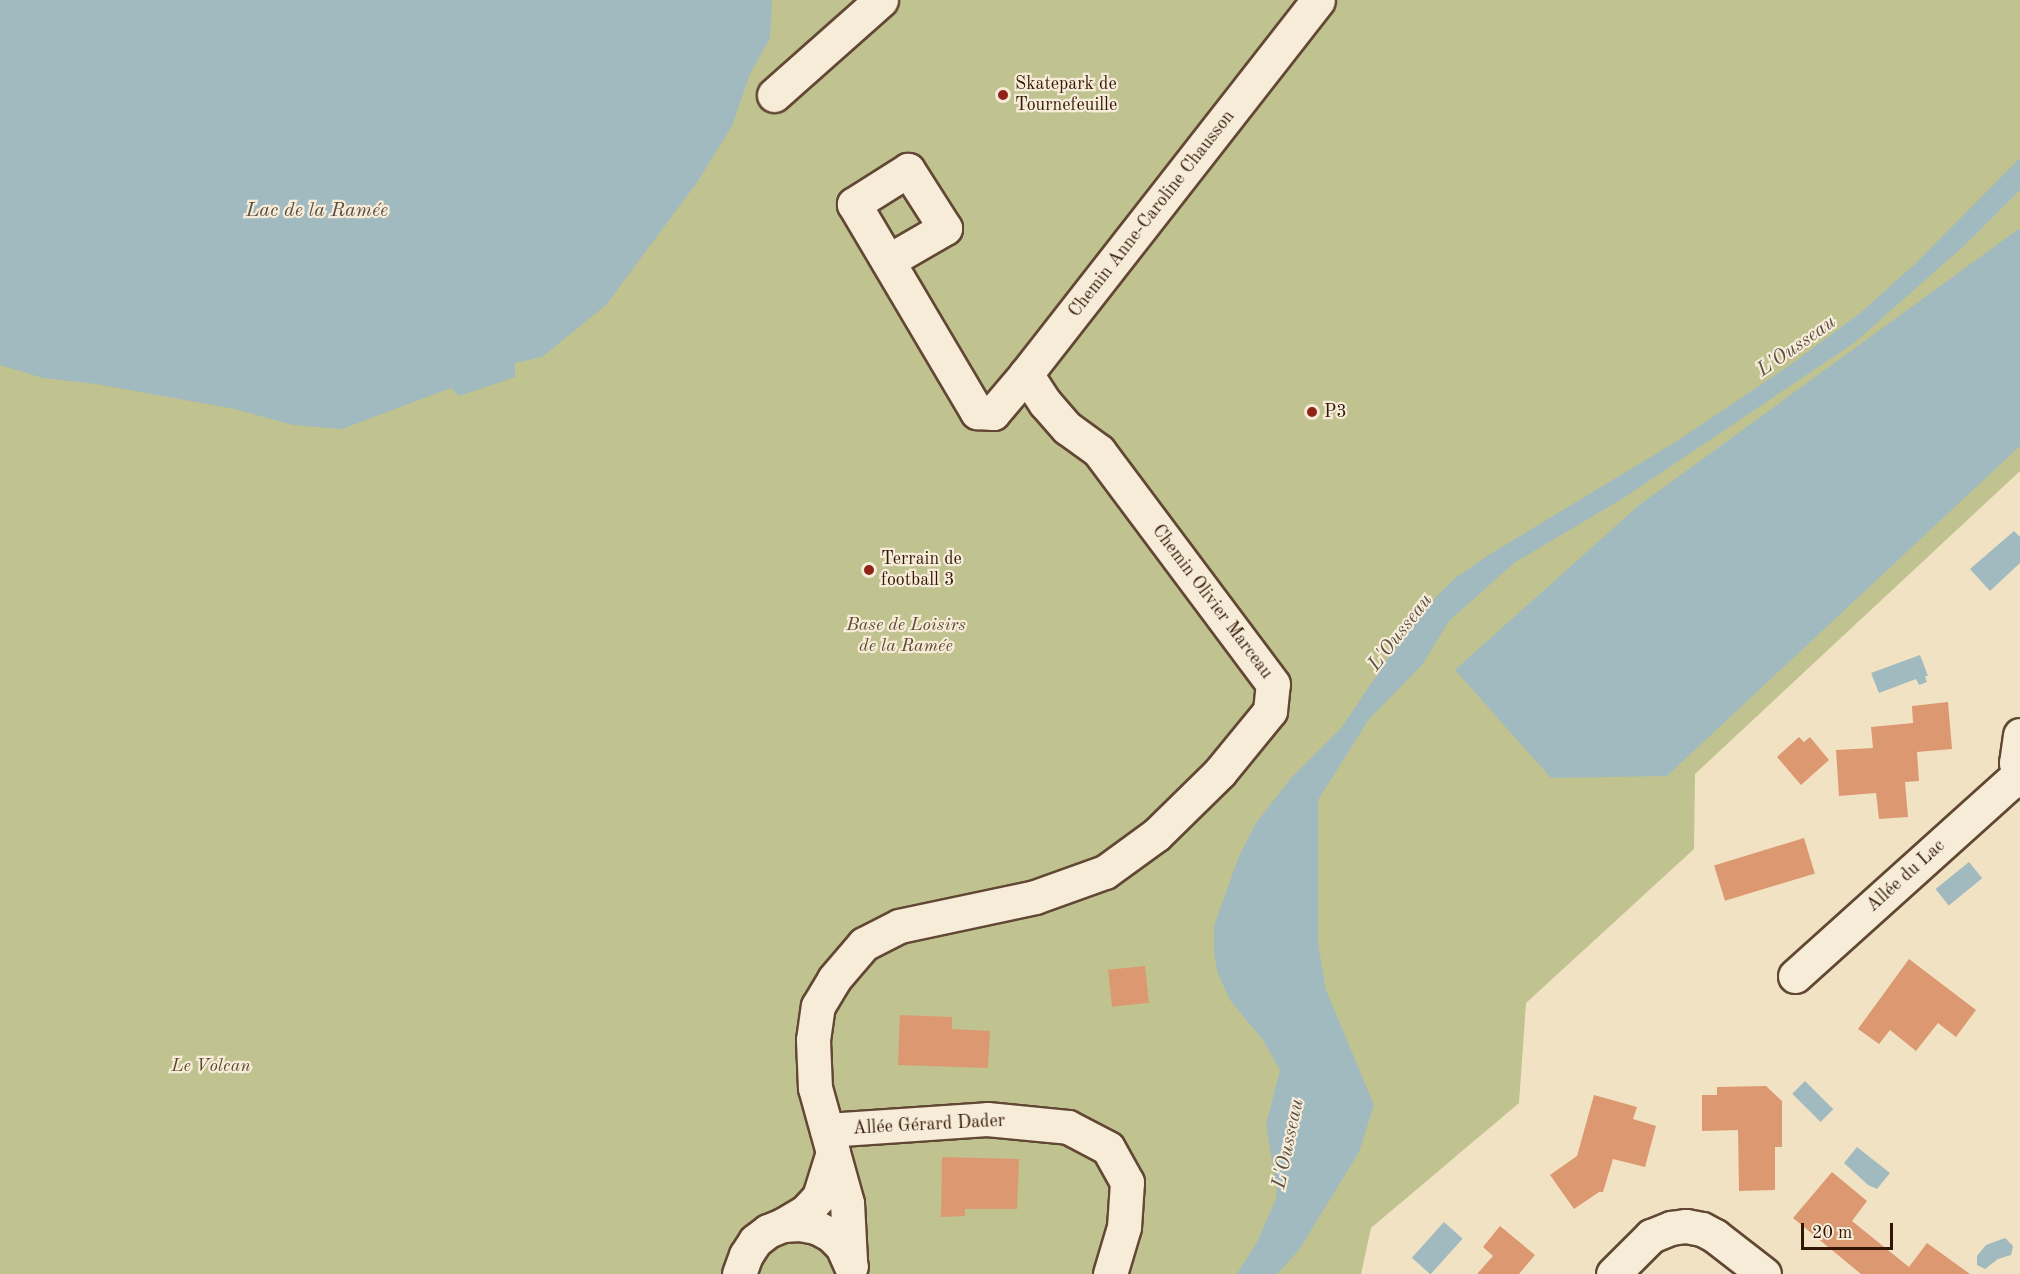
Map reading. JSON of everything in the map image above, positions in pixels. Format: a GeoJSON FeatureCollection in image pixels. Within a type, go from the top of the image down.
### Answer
{"type":"FeatureCollection","features":[{"type":"Feature","properties":{"kind":"street"},"geometry":{"type":"LineString","coordinates":[[774,95],[881,0]]}},
{"type":"Feature","properties":{"kind":"street","name":"Chemin Anne-Caroline Chausson"},"geometry":{"type":"LineString","coordinates":[[888,261],[977,412],[993,413],[1026,375],[1318,0]]}},
{"type":"Feature","properties":{"kind":"street","name":"Chemin Olivier Marceau"},"geometry":{"type":"LineString","coordinates":[[852,1267],[847,1203],[815,1088],[813,1040],[818,1006],[834,979],[864,944],[899,926],[1035,897],[1105,872],[1164,827],[1220,772],[1270,711],[1273,684],[1099,451],[1067,428],[1045,403],[1026,375]]}},
{"type":"Feature","properties":{"kind":"street","name":"Allée du Lac"},"geometry":{"type":"LineString","coordinates":[[1795,976],[2019,778],[2020,735]]}},
{"type":"Feature","properties":{"kind":"street","name":"Allée Gérard Dader"},"geometry":{"type":"LineString","coordinates":[[830,1141],[987,1119],[1068,1127],[1108,1148],[1127,1182],[1124,1227],[1110,1274]]}},
{"type":"Feature","properties":{"kind":"street"},"geometry":{"type":"LineString","coordinates":[[739,1274],[746,1255],[755,1241],[768,1231],[806,1211],[819,1197],[830,1141]]}},
{"type":"Feature","properties":{"kind":"street"},"geometry":{"type":"LineString","coordinates":[[783,1225],[808,1226],[831,1235],[842,1246],[852,1267]]}},
{"type":"Feature","properties":{"kind":"street"},"geometry":{"type":"LineString","coordinates":[[1613,1274],[1651,1236],[1671,1228],[1686,1226],[1702,1229],[1715,1236],[1764,1274]]}},
{"type":"Feature","properties":{"kind":"green space","name":"Base de Loisirs de la Ramée"},"geometry":{"type":"Polygon","coordinates":[[[0,0],[2020,0],[2020,471],[1695,774],[1694,849],[1526,1003],[1519,1103],[1371,1228],[1361,1274],[0,1274],[0,0]]]}},
{"type":"Feature","properties":{"kind":"water","name":"Lac de la Ramée"},"geometry":{"type":"Polygon","coordinates":[[[0,0],[771,0],[772,5],[770,38],[750,74],[732,126],[698,181],[606,305],[542,357],[515,363],[515,377],[459,396],[451,388],[342,429],[293,425],[235,409],[96,384],[43,378],[0,365],[0,0]]]}},
{"type":"Feature","properties":{"kind":"water","name":"L'Ousseau"},"geometry":{"type":"Polygon","coordinates":[[[2020,158],[2020,190],[1966,244],[1854,343],[1625,497],[1514,563],[1449,621],[1422,665],[1369,719],[1318,800],[1318,943],[1326,990],[1374,1105],[1359,1152],[1299,1250],[1277,1274],[1237,1274],[1257,1242],[1276,1199],[1277,1189],[1266,1125],[1280,1070],[1263,1040],[1230,1000],[1218,974],[1214,953],[1214,926],[1239,856],[1256,823],[1291,778],[1342,727],[1413,621],[1454,579],[1487,556],[1677,441],[1790,365],[1859,314],[1915,264],[2020,158]]]}},
{"type":"Feature","properties":{"kind":"water"},"geometry":{"type":"Polygon","coordinates":[[[2020,228],[2020,446],[1667,776],[1551,778],[1455,670],[1638,506],[2020,228]]]}},
{"type":"Feature","properties":{"kind":"water"},"geometry":{"type":"Polygon","coordinates":[[[2014,531],[2020,537],[2020,563],[1990,591],[1970,569],[2014,531]]]}},
{"type":"Feature","properties":{"kind":"water"},"geometry":{"type":"Polygon","coordinates":[[[1920,655],[1928,676],[1925,676],[1927,682],[1919,685],[1916,679],[1879,693],[1871,673],[1920,655]]]}},
{"type":"Feature","properties":{"kind":"water"},"geometry":{"type":"Polygon","coordinates":[[[1969,862],[1982,878],[1949,905],[1936,889],[1969,862]]]}},
{"type":"Feature","properties":{"kind":"water"},"geometry":{"type":"Polygon","coordinates":[[[1805,1081],[1833,1109],[1821,1122],[1792,1094],[1805,1081]]]}},
{"type":"Feature","properties":{"kind":"water"},"geometry":{"type":"Polygon","coordinates":[[[1857,1147],[1890,1173],[1877,1189],[1868,1185],[1844,1163],[1857,1147]]]}},
{"type":"Feature","properties":{"kind":"water"},"geometry":{"type":"Polygon","coordinates":[[[1444,1222],[1463,1239],[1431,1274],[1412,1258],[1444,1222]]]}},
{"type":"Feature","properties":{"kind":"water"},"geometry":{"type":"Polygon","coordinates":[[[2005,1238],[2013,1246],[2011,1255],[1998,1259],[1985,1269],[1977,1265],[1977,1256],[1986,1245],[2005,1238]]]}},
{"type":"Feature","properties":{"kind":"building"},"geometry":{"type":"Polygon","coordinates":[[[1948,702],[1952,749],[1917,752],[1919,781],[1905,782],[1908,817],[1879,819],[1876,793],[1839,796],[1836,750],[1873,748],[1871,727],[1913,723],[1912,706],[1948,702]]]}},
{"type":"Feature","properties":{"kind":"building"},"geometry":{"type":"Polygon","coordinates":[[[1799,737],[1804,742],[1810,737],[1829,760],[1801,785],[1777,757],[1799,737]]]}},
{"type":"Feature","properties":{"kind":"building"},"geometry":{"type":"Polygon","coordinates":[[[1804,838],[1815,873],[1725,901],[1714,865],[1804,838]]]}},
{"type":"Feature","properties":{"kind":"building"},"geometry":{"type":"Polygon","coordinates":[[[1909,959],[1976,1010],[1956,1037],[1938,1023],[1916,1051],[1890,1030],[1879,1044],[1858,1029],[1909,959]]]}},
{"type":"Feature","properties":{"kind":"building"},"geometry":{"type":"Polygon","coordinates":[[[1145,966],[1149,1003],[1112,1007],[1108,970],[1145,966]]]}},
{"type":"Feature","properties":{"kind":"building"},"geometry":{"type":"Polygon","coordinates":[[[900,1015],[952,1017],[952,1029],[990,1031],[988,1068],[898,1065],[900,1015]]]}},
{"type":"Feature","properties":{"kind":"building"},"geometry":{"type":"Polygon","coordinates":[[[1766,1086],[1782,1101],[1782,1147],[1775,1147],[1775,1190],[1739,1191],[1738,1130],[1702,1131],[1702,1095],[1717,1095],[1717,1087],[1766,1086]]]}},
{"type":"Feature","properties":{"kind":"building"},"geometry":{"type":"Polygon","coordinates":[[[1594,1095],[1637,1107],[1633,1119],[1656,1126],[1645,1167],[1613,1159],[1603,1192],[1599,1192],[1574,1209],[1550,1175],[1577,1156],[1594,1095]]]}},
{"type":"Feature","properties":{"kind":"building"},"geometry":{"type":"Polygon","coordinates":[[[942,1157],[1019,1159],[1017,1209],[965,1209],[965,1216],[941,1217],[942,1157]]]}},
{"type":"Feature","properties":{"kind":"building"},"geometry":{"type":"Polygon","coordinates":[[[1832,1172],[1867,1201],[1852,1221],[1909,1267],[1927,1243],[1970,1274],[1861,1274],[1793,1218],[1832,1172]]]}},
{"type":"Feature","properties":{"kind":"building"},"geometry":{"type":"Polygon","coordinates":[[[1500,1226],[1535,1255],[1519,1274],[1477,1274],[1493,1256],[1483,1247],[1500,1226]]]}},
{"type":"Feature","properties":{"kind":"place","name":"Skatepark de Tournefeuille"},"geometry":{"type":"Point","coordinates":[1003,95]}},
{"type":"Feature","properties":{"kind":"place","name":"P3"},"geometry":{"type":"Point","coordinates":[1312,412]}},
{"type":"Feature","properties":{"kind":"place","name":"Terrain de football 3"},"geometry":{"type":"Point","coordinates":[869,570]}},
{"type":"Feature","properties":{"kind":"park label","name":"Le Volcan"},"geometry":{"type":"Point","coordinates":[211,1066]}}]}
